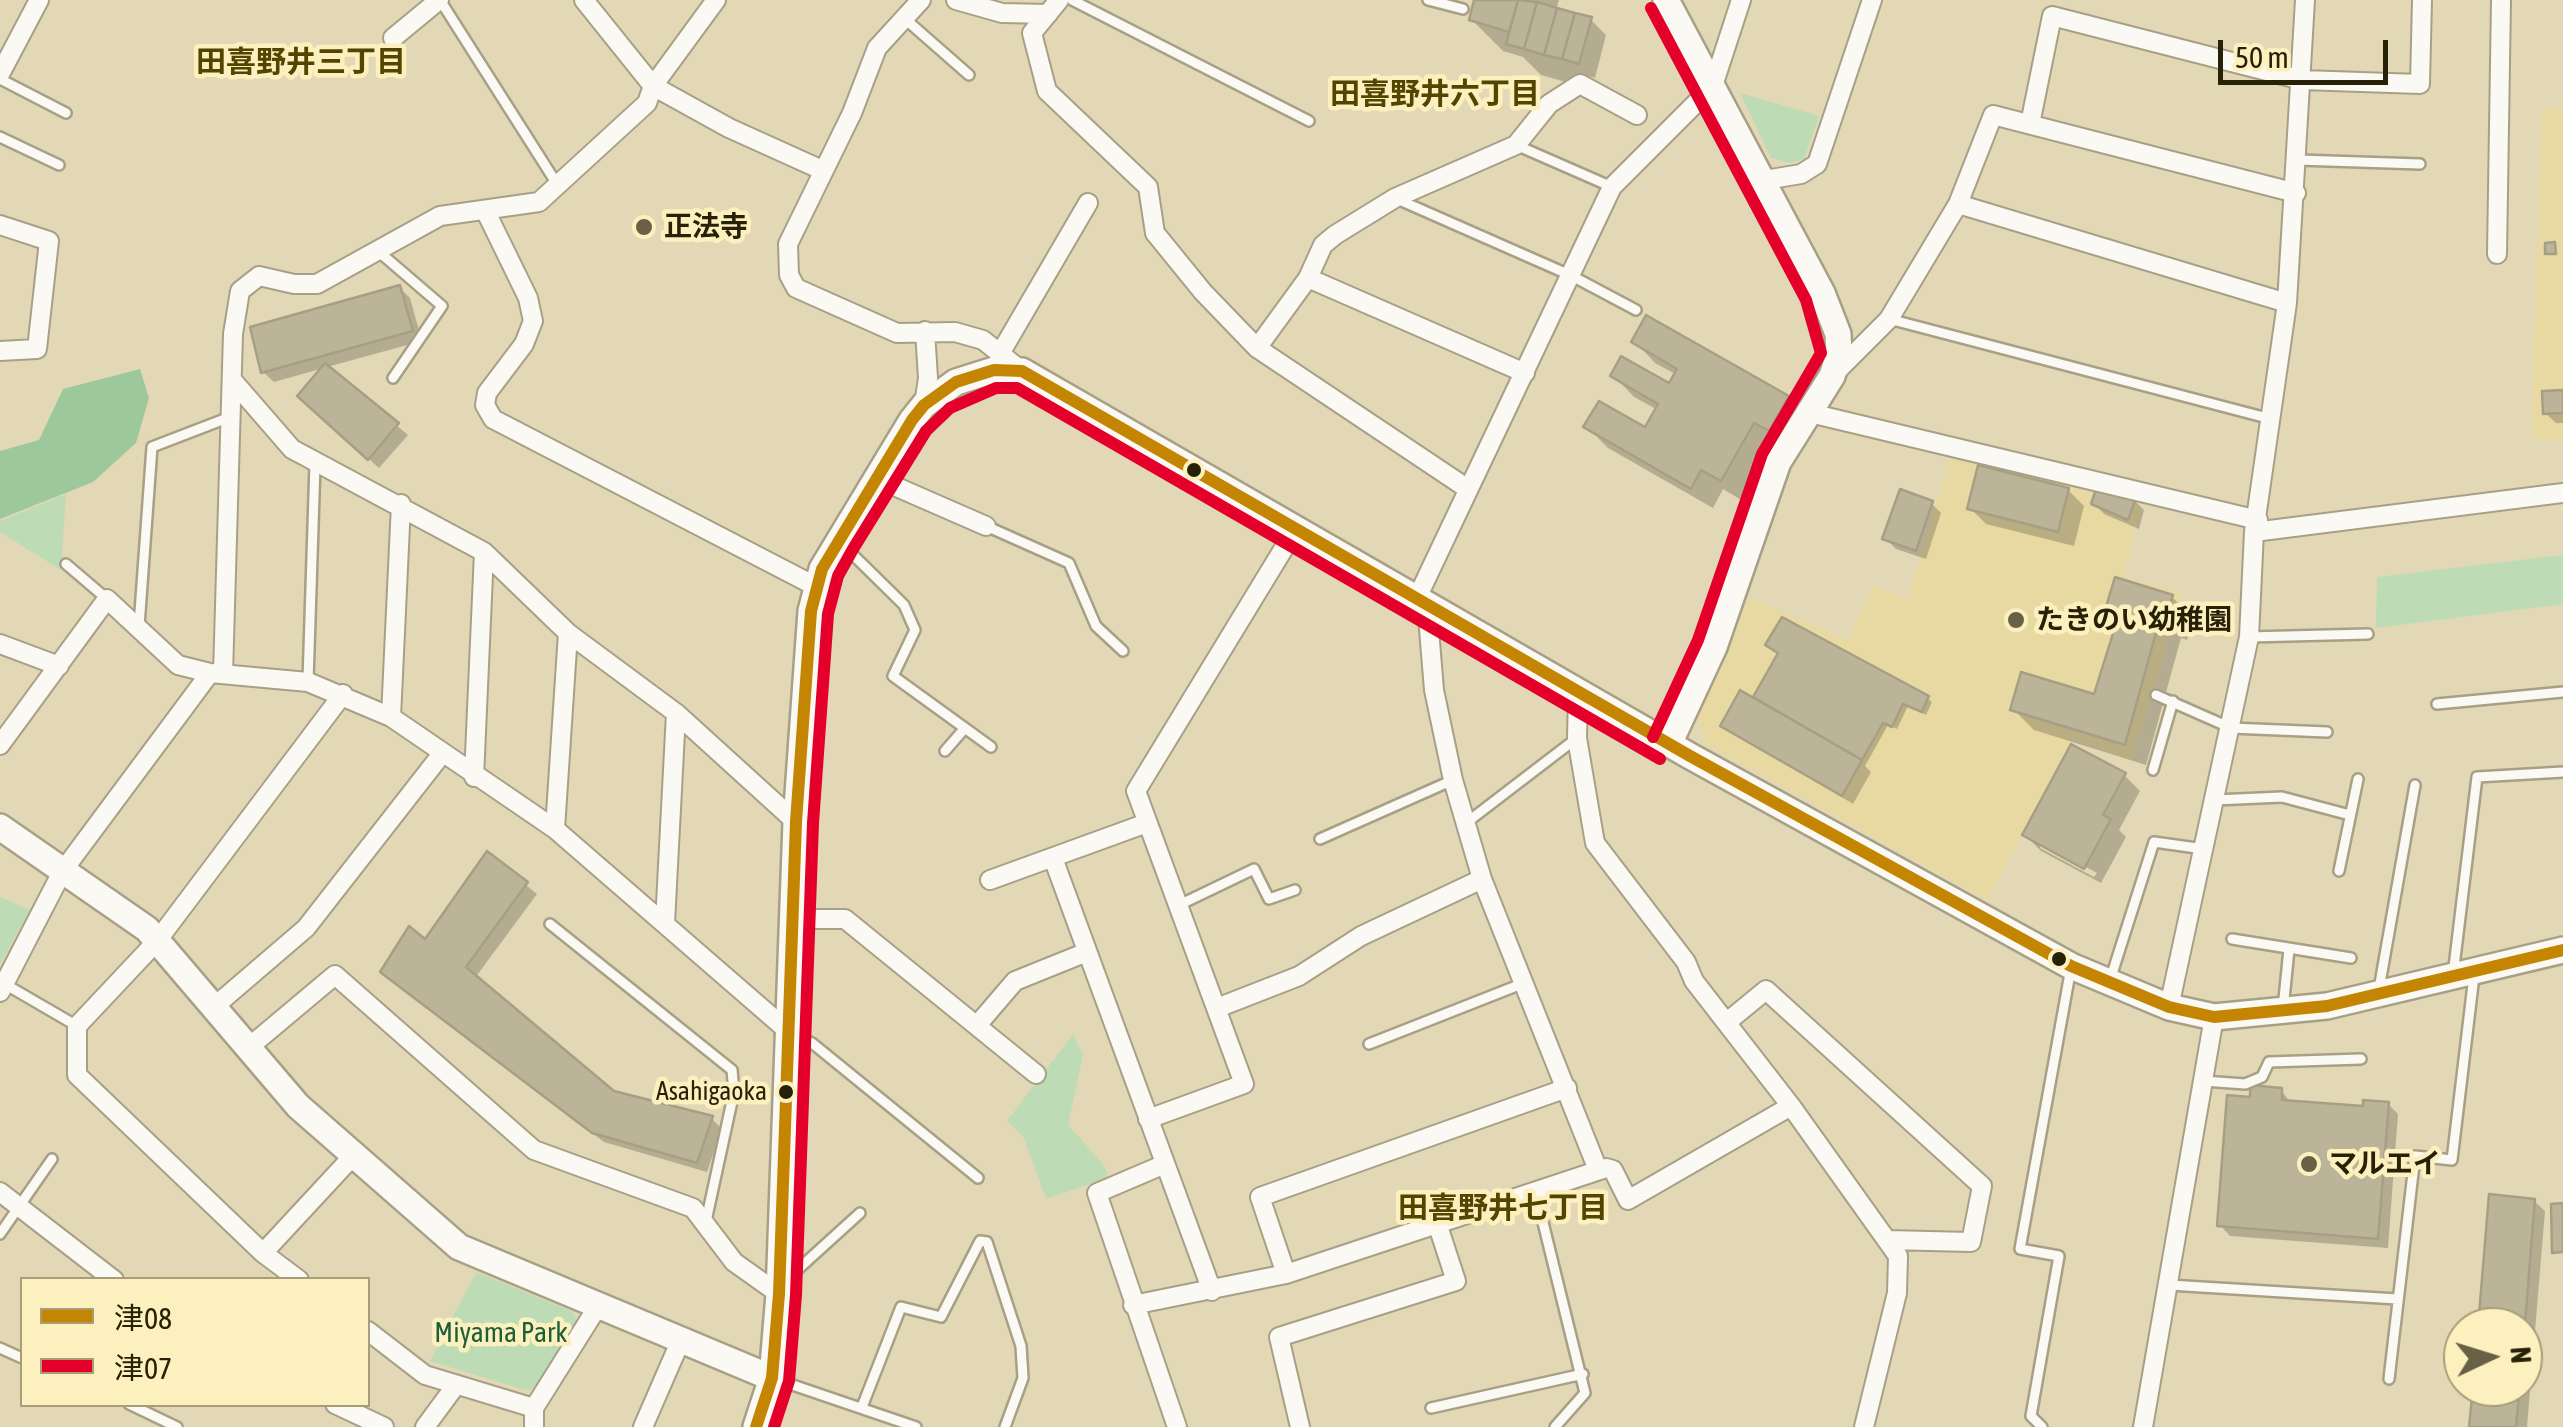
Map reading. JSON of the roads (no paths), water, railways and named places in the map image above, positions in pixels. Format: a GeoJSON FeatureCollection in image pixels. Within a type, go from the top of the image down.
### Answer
{"type":"FeatureCollection","features":[{"type":"Feature","properties":{"kind":"street"},"geometry":{"type":"LineString","coordinates":[[2,66],[39,0]]}},
{"type":"Feature","properties":{"kind":"street"},"geometry":{"type":"LineString","coordinates":[[393,38],[439,0]]}},
{"type":"Feature","properties":{"kind":"street"},"geometry":{"type":"LineString","coordinates":[[584,0],[653,86],[728,128],[822,170]]}},
{"type":"Feature","properties":{"kind":"street"},"geometry":{"type":"LineString","coordinates":[[2,988],[62,872],[217,674],[236,304],[249,282],[259,276],[294,284],[317,284],[440,216],[528,206],[647,103],[653,86],[716,0]]}},
{"type":"Feature","properties":{"kind":"street"},"geometry":{"type":"LineString","coordinates":[[921,0],[877,48],[852,113],[788,244],[789,275],[796,288],[898,333],[955,332],[1001,352],[1022,372],[1669,744],[2072,966],[2169,1007],[2214,1016],[2282,1012],[2378,995],[2563,950]]}},
{"type":"Feature","properties":{"kind":"street"},"geometry":{"type":"LineString","coordinates":[[956,0],[1002,13],[1054,7]]}},
{"type":"Feature","properties":{"kind":"street"},"geometry":{"type":"LineString","coordinates":[[1666,0],[1765,180],[1832,313],[1839,355],[1832,376],[1778,462],[1714,647],[1669,744]]}},
{"type":"Feature","properties":{"kind":"street"},"geometry":{"type":"LineString","coordinates":[[1598,1170],[1482,878],[1453,780],[1428,655],[1422,602],[1468,488],[1612,188],[1713,86],[1741,0]]}},
{"type":"Feature","properties":{"kind":"street"},"geometry":{"type":"LineString","coordinates":[[1765,180],[1801,174],[1817,164],[1872,0]]}},
{"type":"Feature","properties":{"kind":"street"},"geometry":{"type":"LineString","coordinates":[[2169,1007],[2249,637],[2256,526],[2288,303],[2305,0]]}},
{"type":"Feature","properties":{"kind":"street"},"geometry":{"type":"LineString","coordinates":[[2030,124],[2052,16],[2302,80],[2420,84],[2422,0]]}},
{"type":"Feature","properties":{"kind":"street"},"geometry":{"type":"LineString","coordinates":[[2497,254],[2500,0]]}},
{"type":"Feature","properties":{"kind":"street"},"geometry":{"type":"LineString","coordinates":[[1054,7],[1032,33],[1047,91],[1148,187],[1155,233],[1257,348],[1468,488]]}},
{"type":"Feature","properties":{"kind":"street"},"geometry":{"type":"LineString","coordinates":[[1257,348],[1308,278],[1323,245],[1394,198],[1516,145],[1550,104],[1580,84],[1637,115]]}},
{"type":"Feature","properties":{"kind":"street"},"geometry":{"type":"LineString","coordinates":[[1832,376],[1889,318],[1958,204],[1993,115],[2296,193]]}},
{"type":"Feature","properties":{"kind":"street"},"geometry":{"type":"LineString","coordinates":[[1001,352],[1088,203]]}},
{"type":"Feature","properties":{"kind":"street"},"geometry":{"type":"LineString","coordinates":[[1958,204],[2288,303]]}},
{"type":"Feature","properties":{"kind":"street"},"geometry":{"type":"LineString","coordinates":[[485,210],[528,298],[532,322],[524,344],[487,393],[485,405],[493,419],[816,588]]}},
{"type":"Feature","properties":{"kind":"street"},"geometry":{"type":"LineString","coordinates":[[0,225],[49,241],[37,349],[0,351]]}},
{"type":"Feature","properties":{"kind":"street"},"geometry":{"type":"LineString","coordinates":[[1308,278],[1525,373]]}},
{"type":"Feature","properties":{"kind":"street"},"geometry":{"type":"LineString","coordinates":[[924,405],[928,378],[926,331]]}},
{"type":"Feature","properties":{"kind":"street"},"geometry":{"type":"LineString","coordinates":[[756,1427],[772,1378],[780,1290],[796,822],[810,611],[838,540],[924,405],[956,382],[976,375],[994,370],[1022,372]]}},
{"type":"Feature","properties":{"kind":"street"},"geometry":{"type":"LineString","coordinates":[[233,381],[292,448],[484,552],[568,633],[676,713],[796,822]]}},
{"type":"Feature","properties":{"kind":"street"},"geometry":{"type":"LineString","coordinates":[[1810,413],[2256,526],[2563,493]]}},
{"type":"Feature","properties":{"kind":"street"},"geometry":{"type":"LineString","coordinates":[[876,478],[986,526]]}},
{"type":"Feature","properties":{"kind":"street"},"geometry":{"type":"LineString","coordinates":[[391,717],[400,504]]}},
{"type":"Feature","properties":{"kind":"street"},"geometry":{"type":"LineString","coordinates":[[1148,1119],[1244,1084],[1136,791],[1295,530]]}},
{"type":"Feature","properties":{"kind":"street"},"geometry":{"type":"LineString","coordinates":[[474,776],[484,552]]}},
{"type":"Feature","properties":{"kind":"street"},"geometry":{"type":"LineString","coordinates":[[0,746],[107,599],[178,665],[217,674],[308,682],[391,717],[441,755],[555,829],[788,1032]]}},
{"type":"Feature","properties":{"kind":"street"},"geometry":{"type":"LineString","coordinates":[[555,829],[568,633]]}},
{"type":"Feature","properties":{"kind":"street"},"geometry":{"type":"LineString","coordinates":[[0,644],[59,666]]}},
{"type":"Feature","properties":{"kind":"street"},"geometry":{"type":"LineString","coordinates":[[1578,692],[1577,738],[1595,843],[1792,1106],[1898,1256],[1896,1294],[1864,1427]]}},
{"type":"Feature","properties":{"kind":"street"},"geometry":{"type":"LineString","coordinates":[[295,1277],[264,1253],[77,1075],[77,1026],[158,941],[343,694]]}},
{"type":"Feature","properties":{"kind":"street"},"geometry":{"type":"LineString","coordinates":[[665,923],[676,713]]}},
{"type":"Feature","properties":{"kind":"street"},"geometry":{"type":"LineString","coordinates":[[215,1006],[306,928],[441,755]]}},
{"type":"Feature","properties":{"kind":"street"},"geometry":{"type":"LineString","coordinates":[[990,880],[1147,823]]}},
{"type":"Feature","properties":{"kind":"street"},"geometry":{"type":"LineString","coordinates":[[0,828],[147,928],[298,1106],[460,1247],[772,1378]]}},
{"type":"Feature","properties":{"kind":"street"},"geometry":{"type":"LineString","coordinates":[[1053,858],[1212,1291]]}},
{"type":"Feature","properties":{"kind":"street"},"geometry":{"type":"LineString","coordinates":[[1217,1008],[1299,976],[1361,936],[1482,878]]}},
{"type":"Feature","properties":{"kind":"street"},"geometry":{"type":"LineString","coordinates":[[792,919],[845,919],[979,1023],[1036,1074]]}},
{"type":"Feature","properties":{"kind":"street"},"geometry":{"type":"LineString","coordinates":[[979,1023],[1015,981],[1087,952]]}},
{"type":"Feature","properties":{"kind":"street"},"geometry":{"type":"LineString","coordinates":[[248,1048],[335,976],[534,1150],[693,1208],[734,1262],[780,1290]]}},
{"type":"Feature","properties":{"kind":"street"},"geometry":{"type":"LineString","coordinates":[[1727,1022],[1766,990],[1982,1186],[1971,1242],[1888,1240]]}},
{"type":"Feature","properties":{"kind":"street"},"geometry":{"type":"LineString","coordinates":[[2143,1427],[2214,1016]]}},
{"type":"Feature","properties":{"kind":"street"},"geometry":{"type":"LineString","coordinates":[[1286,1274],[1260,1197],[1567,1088]]}},
{"type":"Feature","properties":{"kind":"street"},"geometry":{"type":"LineString","coordinates":[[1133,1305],[1286,1274],[1536,1194],[1598,1170],[1612,1170],[1628,1200],[1792,1106]]}},
{"type":"Feature","properties":{"kind":"street"},"geometry":{"type":"LineString","coordinates":[[264,1253],[353,1156]]}},
{"type":"Feature","properties":{"kind":"street"},"geometry":{"type":"LineString","coordinates":[[1165,1164],[1096,1193],[1176,1427]]}},
{"type":"Feature","properties":{"kind":"street"},"geometry":{"type":"LineString","coordinates":[[0,1192],[110,1277]]}},
{"type":"Feature","properties":{"kind":"street"},"geometry":{"type":"LineString","coordinates":[[1300,1427],[1280,1338],[1456,1281],[1438,1226]]}},
{"type":"Feature","properties":{"kind":"street"},"geometry":{"type":"LineString","coordinates":[[534,1427],[534,1408],[598,1306]]}},
{"type":"Feature","properties":{"kind":"street"},"geometry":{"type":"LineString","coordinates":[[370,1333],[425,1374],[534,1408]]}},
{"type":"Feature","properties":{"kind":"street"},"geometry":{"type":"LineString","coordinates":[[642,1427],[680,1342]]}},
{"type":"Feature","properties":{"kind":"street"},"geometry":{"type":"LineString","coordinates":[[425,1427],[456,1385]]}},
{"type":"Feature","properties":{"kind":"street"},"geometry":{"type":"LineString","coordinates":[[341,1407],[384,1427]]}},
{"type":"Feature","properties":{"kind":"lane"},"geometry":{"type":"LineString","coordinates":[[439,0],[557,184]]}},
{"type":"Feature","properties":{"kind":"lane"},"geometry":{"type":"LineString","coordinates":[[1072,0],[1309,121]]}},
{"type":"Feature","properties":{"kind":"lane"},"geometry":{"type":"LineString","coordinates":[[1428,0],[1463,9]]}},
{"type":"Feature","properties":{"kind":"lane"},"geometry":{"type":"LineString","coordinates":[[904,18],[969,75]]}},
{"type":"Feature","properties":{"kind":"lane"},"geometry":{"type":"LineString","coordinates":[[2,66],[66,113]]}},
{"type":"Feature","properties":{"kind":"lane"},"geometry":{"type":"LineString","coordinates":[[0,137],[60,165]]}},
{"type":"Feature","properties":{"kind":"lane"},"geometry":{"type":"LineString","coordinates":[[1516,145],[1612,188]]}},
{"type":"Feature","properties":{"kind":"lane"},"geometry":{"type":"LineString","coordinates":[[2298,160],[2420,164]]}},
{"type":"Feature","properties":{"kind":"lane"},"geometry":{"type":"LineString","coordinates":[[1394,198],[1572,276],[1636,310]]}},
{"type":"Feature","properties":{"kind":"lane"},"geometry":{"type":"LineString","coordinates":[[378,251],[442,306],[393,378]]}},
{"type":"Feature","properties":{"kind":"lane"},"geometry":{"type":"LineString","coordinates":[[1889,318],[2271,418]]}},
{"type":"Feature","properties":{"kind":"lane"},"geometry":{"type":"LineString","coordinates":[[139,630],[152,447],[233,416]]}},
{"type":"Feature","properties":{"kind":"lane"},"geometry":{"type":"LineString","coordinates":[[308,682],[316,464]]}},
{"type":"Feature","properties":{"kind":"lane"},"geometry":{"type":"LineString","coordinates":[[986,526],[1069,563],[1096,626],[1123,651]]}},
{"type":"Feature","properties":{"kind":"lane"},"geometry":{"type":"LineString","coordinates":[[838,540],[904,605],[915,630],[893,676],[991,747]]}},
{"type":"Feature","properties":{"kind":"lane"},"geometry":{"type":"LineString","coordinates":[[66,564],[107,599]]}},
{"type":"Feature","properties":{"kind":"lane"},"geometry":{"type":"LineString","coordinates":[[2249,637],[2368,634]]}},
{"type":"Feature","properties":{"kind":"lane"},"geometry":{"type":"LineString","coordinates":[[2437,704],[2563,692]]}},
{"type":"Feature","properties":{"kind":"lane"},"geometry":{"type":"LineString","coordinates":[[2156,694],[2231,728],[2327,732]]}},
{"type":"Feature","properties":{"kind":"lane"},"geometry":{"type":"LineString","coordinates":[[2153,770],[2172,701]]}},
{"type":"Feature","properties":{"kind":"lane"},"geometry":{"type":"LineString","coordinates":[[945,751],[964,728]]}},
{"type":"Feature","properties":{"kind":"lane"},"geometry":{"type":"LineString","coordinates":[[1466,823],[1577,738]]}},
{"type":"Feature","properties":{"kind":"lane"},"geometry":{"type":"LineString","coordinates":[[2388,1380],[2415,1156],[2452,1160],[2477,777],[2563,772]]}},
{"type":"Feature","properties":{"kind":"lane"},"geometry":{"type":"LineString","coordinates":[[2339,871],[2358,779]]}},
{"type":"Feature","properties":{"kind":"lane"},"geometry":{"type":"LineString","coordinates":[[1320,839],[1453,780]]}},
{"type":"Feature","properties":{"kind":"lane"},"geometry":{"type":"LineString","coordinates":[[2378,995],[2414,784]]}},
{"type":"Feature","properties":{"kind":"lane"},"geometry":{"type":"LineString","coordinates":[[2215,800],[2282,796],[2350,815]]}},
{"type":"Feature","properties":{"kind":"lane"},"geometry":{"type":"LineString","coordinates":[[2109,983],[2154,842],[2204,850]]}},
{"type":"Feature","properties":{"kind":"lane"},"geometry":{"type":"LineString","coordinates":[[1177,906],[1254,870],[1269,899],[1295,890]]}},
{"type":"Feature","properties":{"kind":"lane"},"geometry":{"type":"LineString","coordinates":[[550,924],[732,1070],[734,1092],[706,1221]]}},
{"type":"Feature","properties":{"kind":"lane"},"geometry":{"type":"LineString","coordinates":[[2232,939],[2351,958]]}},
{"type":"Feature","properties":{"kind":"lane"},"geometry":{"type":"LineString","coordinates":[[2282,1012],[2288,948]]}},
{"type":"Feature","properties":{"kind":"lane"},"geometry":{"type":"LineString","coordinates":[[2042,1427],[2032,1416],[2059,1256],[2020,1249],[2072,966]]}},
{"type":"Feature","properties":{"kind":"lane"},"geometry":{"type":"LineString","coordinates":[[1369,1044],[1524,983]]}},
{"type":"Feature","properties":{"kind":"lane"},"geometry":{"type":"LineString","coordinates":[[2,988],[77,1026]]}},
{"type":"Feature","properties":{"kind":"lane"},"geometry":{"type":"LineString","coordinates":[[788,1032],[812,1043],[978,1178]]}},
{"type":"Feature","properties":{"kind":"lane"},"geometry":{"type":"LineString","coordinates":[[2203,1081],[2245,1084],[2262,1077],[2269,1062],[2361,1059]]}},
{"type":"Feature","properties":{"kind":"lane"},"geometry":{"type":"LineString","coordinates":[[0,1234],[52,1160]]}},
{"type":"Feature","properties":{"kind":"lane"},"geometry":{"type":"LineString","coordinates":[[1536,1194],[1585,1393],[1555,1427]]}},
{"type":"Feature","properties":{"kind":"lane"},"geometry":{"type":"LineString","coordinates":[[780,1290],[860,1213]]}},
{"type":"Feature","properties":{"kind":"lane"},"geometry":{"type":"LineString","coordinates":[[862,1406],[901,1307],[941,1317],[980,1241],[987,1242],[1021,1346],[1022,1378],[1005,1427]]}},
{"type":"Feature","properties":{"kind":"lane"},"geometry":{"type":"LineString","coordinates":[[2168,1285],[2396,1299]]}},
{"type":"Feature","properties":{"kind":"lane"},"geometry":{"type":"LineString","coordinates":[[1430,1408],[1583,1374]]}},
{"type":"Feature","properties":{"kind":"lane"},"geometry":{"type":"LineString","coordinates":[[772,1378],[916,1427]]}},
{"type":"Feature","properties":{"kind":"lane"},"geometry":{"type":"LineString","coordinates":[[135,1407],[177,1427]]}},
{"type":"Feature","properties":{"kind":"place","name":"正法寺"},"geometry":{"type":"Point","coordinates":[644,227]}},
{"type":"Feature","properties":{"kind":"place","name":"たきのい幼稚園"},"geometry":{"type":"Point","coordinates":[2016,620]}},
{"type":"Feature","properties":{"kind":"place","name":"Asahigaoka"},"geometry":{"type":"Point","coordinates":[786,1092]}},
{"type":"Feature","properties":{"kind":"place","name":"マルエイ"},"geometry":{"type":"Point","coordinates":[2309,1164]}},
{"type":"Feature","properties":{"kind":"district","name":"田喜野井三丁目"},"geometry":{"type":"Point","coordinates":[301,63]}},
{"type":"Feature","properties":{"kind":"district","name":"田喜野井六丁目"},"geometry":{"type":"Point","coordinates":[1435,95]}},
{"type":"Feature","properties":{"kind":"district","name":"田喜野井七丁目"},"geometry":{"type":"Point","coordinates":[1503,1209]}},
{"type":"Feature","properties":{"kind":"park label","name":"Miyama Park"},"geometry":{"type":"Point","coordinates":[501,1333]}}]}
